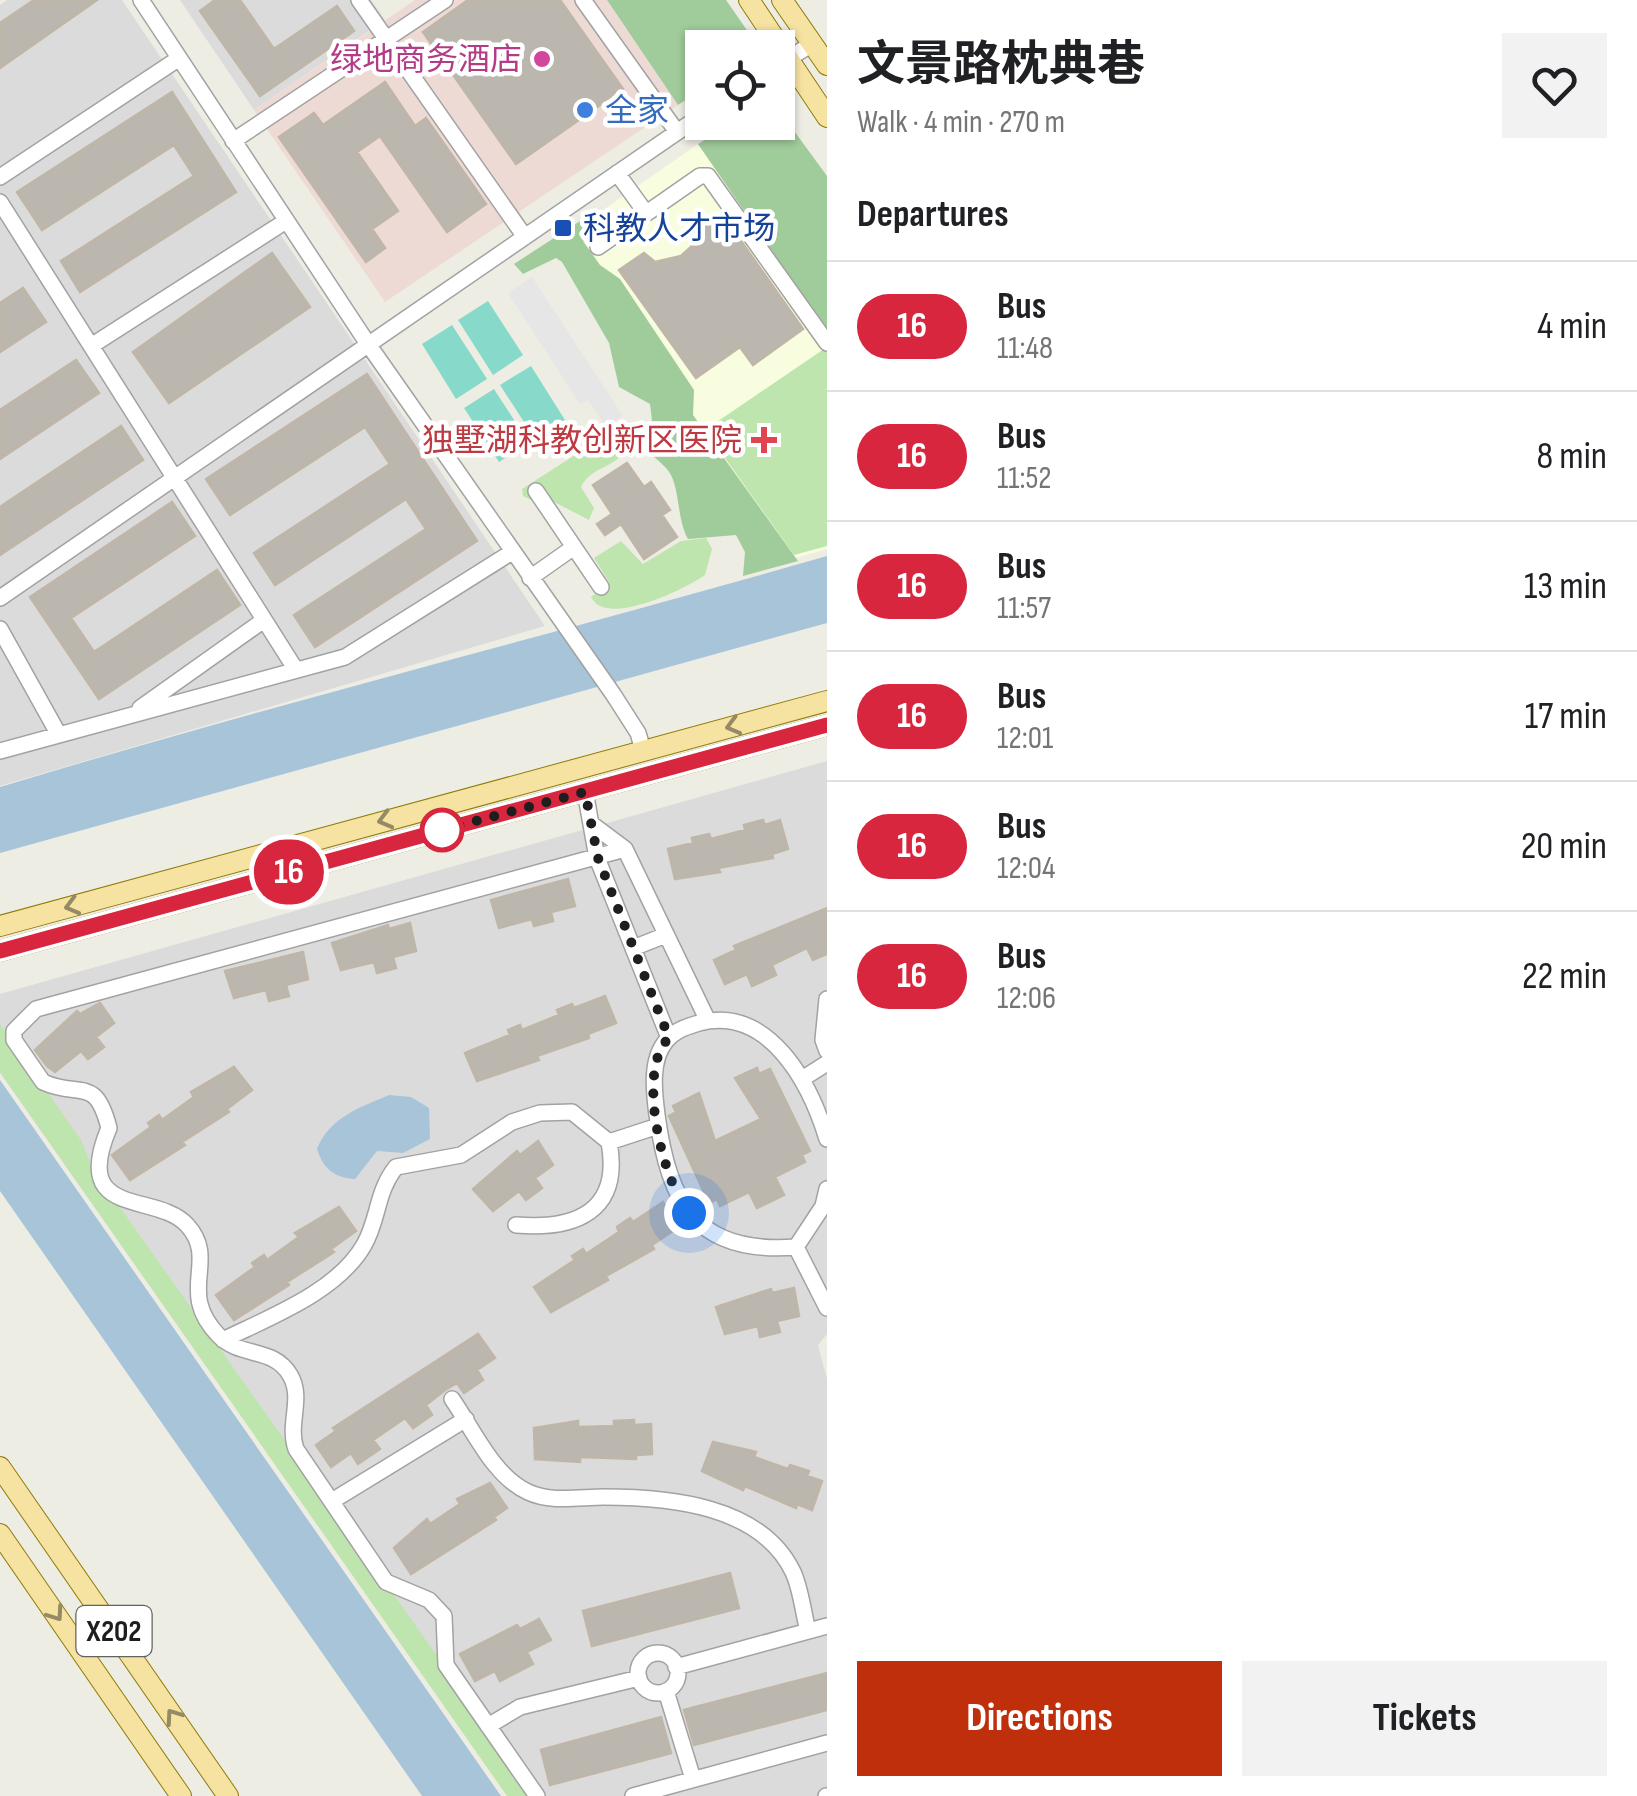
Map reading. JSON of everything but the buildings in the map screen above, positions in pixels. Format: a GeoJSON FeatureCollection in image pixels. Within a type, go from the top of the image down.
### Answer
{"type":"FeatureCollection","features":[{"type":"Feature","properties":{"kind":"main road"},"geometry":{"type":"LineString","coordinates":[[749,0],[765,30]]}},
{"type":"Feature","properties":{"kind":"main road"},"geometry":{"type":"LineString","coordinates":[[782,0],[827,66]]}},
{"type":"Feature","properties":{"kind":"main road"},"geometry":{"type":"LineString","coordinates":[[795,78],[827,117]]}},
{"type":"Feature","properties":{"kind":"main road"},"geometry":{"type":"LineString","coordinates":[[0,926],[827,702]]}},
{"type":"Feature","properties":{"kind":"main road"},"geometry":{"type":"LineString","coordinates":[[0,951],[827,725]]}},
{"type":"Feature","properties":{"kind":"main road","name":"X202"},"geometry":{"type":"LineString","coordinates":[[0,1467],[228,1796]]}},
{"type":"Feature","properties":{"kind":"main road","name":"X202"},"geometry":{"type":"LineString","coordinates":[[0,1534],[182,1796]]}},
{"type":"Feature","properties":{"kind":"street"},"geometry":{"type":"LineString","coordinates":[[141,0],[368,344],[613,694],[643,750]]}},
{"type":"Feature","properties":{"kind":"street"},"geometry":{"type":"LineString","coordinates":[[360,0],[524,237]]}},
{"type":"Feature","properties":{"kind":"street"},"geometry":{"type":"LineString","coordinates":[[233,141],[444,0]]}},
{"type":"Feature","properties":{"kind":"street"},"geometry":{"type":"LineString","coordinates":[[583,0],[677,132]]}},
{"type":"Feature","properties":{"kind":"street"},"geometry":{"type":"LineString","coordinates":[[795,54],[812,44]]}},
{"type":"Feature","properties":{"kind":"street"},"geometry":{"type":"LineString","coordinates":[[0,177],[178,60]]}},
{"type":"Feature","properties":{"kind":"street"},"geometry":{"type":"LineString","coordinates":[[0,598],[685,127]]}},
{"type":"Feature","properties":{"kind":"street"},"geometry":{"type":"LineString","coordinates":[[617,174],[646,213]]}},
{"type":"Feature","properties":{"kind":"street"},"geometry":{"type":"LineString","coordinates":[[598,248],[700,176],[708,176],[827,343]]}},
{"type":"Feature","properties":{"kind":"street"},"geometry":{"type":"LineString","coordinates":[[0,202],[296,670]]}},
{"type":"Feature","properties":{"kind":"street"},"geometry":{"type":"LineString","coordinates":[[91,346],[286,221]]}},
{"type":"Feature","properties":{"kind":"street"},"geometry":{"type":"LineString","coordinates":[[536,491],[601,586]]}},
{"type":"Feature","properties":{"kind":"street"},"geometry":{"type":"LineString","coordinates":[[530,578],[574,548]]}},
{"type":"Feature","properties":{"kind":"street"},"geometry":{"type":"LineString","coordinates":[[0,752],[344,657],[512,552]]}},
{"type":"Feature","properties":{"kind":"street"},"geometry":{"type":"LineString","coordinates":[[129,716],[264,620]]}},
{"type":"Feature","properties":{"kind":"street"},"geometry":{"type":"LineString","coordinates":[[0,628],[59,735]]}},
{"type":"Feature","properties":{"kind":"street"},"geometry":{"type":"LineString","coordinates":[[585,792],[598,858],[669,1038]]}},
{"type":"Feature","properties":{"kind":"street"},"geometry":{"type":"LineString","coordinates":[[593,825],[625,850],[708,1021]]}},
{"type":"Feature","properties":{"kind":"street"},"geometry":{"type":"LineString","coordinates":[[537,1796],[446,1664],[447,1630],[438,1606],[386,1582],[292,1438],[297,1393],[292,1378],[274,1356],[223,1340],[197,1306],[201,1257],[196,1238],[178,1218],[123,1200],[110,1189],[96,1158],[109,1128],[100,1101],[86,1088],[43,1082],[14,1040],[22,1019],[36,1010],[625,850]]}},
{"type":"Feature","properties":{"kind":"street"},"geometry":{"type":"LineString","coordinates":[[633,948],[666,935]]}},
{"type":"Feature","properties":{"kind":"street"},"geometry":{"type":"LineString","coordinates":[[827,1000],[827,1051]]}},
{"type":"Feature","properties":{"kind":"street"},"geometry":{"type":"LineString","coordinates":[[796,1247],[749,1248],[722,1240],[676,1198],[664,1166],[654,1070],[669,1038],[681,1028],[708,1021],[734,1020],[760,1033],[783,1052],[802,1079],[827,1138]]}},
{"type":"Feature","properties":{"kind":"street"},"geometry":{"type":"LineString","coordinates":[[802,1079],[827,1064]]}},
{"type":"Feature","properties":{"kind":"street"},"geometry":{"type":"LineString","coordinates":[[223,1340],[314,1292],[350,1266],[366,1242],[382,1184],[396,1166],[461,1155],[512,1122],[540,1113],[572,1112],[592,1124],[608,1142],[612,1160],[608,1187],[596,1207],[580,1220],[558,1226],[516,1224]]}},
{"type":"Feature","properties":{"kind":"street"},"geometry":{"type":"LineString","coordinates":[[608,1142],[658,1126]]}},
{"type":"Feature","properties":{"kind":"street"},"geometry":{"type":"LineString","coordinates":[[796,1247],[823,1206],[827,1189]]}},
{"type":"Feature","properties":{"kind":"street"},"geometry":{"type":"LineString","coordinates":[[796,1247],[810,1282],[827,1308]]}},
{"type":"Feature","properties":{"kind":"street"},"geometry":{"type":"LineString","coordinates":[[452,1398],[503,1474],[529,1493],[554,1498],[649,1498],[716,1510],[767,1538],[793,1572],[808,1631]]}},
{"type":"Feature","properties":{"kind":"street"},"geometry":{"type":"LineString","coordinates":[[332,1501],[466,1418]]}},
{"type":"Feature","properties":{"kind":"street"},"geometry":{"type":"LineString","coordinates":[[676,1667],[827,1626]]}},
{"type":"Feature","properties":{"kind":"street"},"geometry":{"type":"LineString","coordinates":[[651,1654],[669,1657],[676,1667],[676,1680],[666,1691],[650,1691],[639,1678],[640,1663],[651,1654]]}},
{"type":"Feature","properties":{"kind":"street"},"geometry":{"type":"LineString","coordinates":[[488,1726],[520,1706],[639,1678]]}},
{"type":"Feature","properties":{"kind":"street"},"geometry":{"type":"LineString","coordinates":[[666,1691],[693,1779]]}},
{"type":"Feature","properties":{"kind":"street"},"geometry":{"type":"LineString","coordinates":[[633,1796],[827,1742]]}},
{"type":"Feature","properties":{"kind":"shaded area"},"geometry":{"type":"Polygon","coordinates":[[[7,0],[122,0],[545,626],[0,786],[0,5],[7,0]]]}},
{"type":"Feature","properties":{"kind":"shaded area"},"geometry":{"type":"Polygon","coordinates":[[[180,0],[371,0],[385,20],[254,110],[180,0]]]}},
{"type":"Feature","properties":{"kind":"shaded area"},"geometry":{"type":"Polygon","coordinates":[[[415,0],[607,0],[678,105],[385,302],[254,110],[415,0]]]}},
{"type":"Feature","properties":{"kind":"shaded area","name":"独墅湖科教创新区医院"},"geometry":{"type":"Polygon","coordinates":[[[698,144],[827,331],[827,549],[786,561],[560,240],[698,144]]]}},
{"type":"Feature","properties":{"kind":"shaded area"},"geometry":{"type":"Polygon","coordinates":[[[532,277],[623,416],[606,427],[588,400],[580,404],[508,293],[532,277]]]}},
{"type":"Feature","properties":{"kind":"shaded area"},"geometry":{"type":"Polygon","coordinates":[[[488,301],[523,355],[493,375],[458,320],[488,301]]]}},
{"type":"Feature","properties":{"kind":"shaded area"},"geometry":{"type":"Polygon","coordinates":[[[452,325],[487,379],[456,399],[422,344],[452,325]]]}},
{"type":"Feature","properties":{"kind":"shaded area"},"geometry":{"type":"Polygon","coordinates":[[[531,366],[565,420],[535,439],[500,385],[531,366]]]}},
{"type":"Feature","properties":{"kind":"shaded area"},"geometry":{"type":"Polygon","coordinates":[[[494,389],[529,443],[499,462],[464,408],[494,389]]]}},
{"type":"Feature","properties":{"kind":"shaded area"},"geometry":{"type":"Polygon","coordinates":[[[827,556],[827,623],[0,853],[0,787],[827,556]]]}},
{"type":"Feature","properties":{"kind":"shaded area"},"geometry":{"type":"Polygon","coordinates":[[[827,761],[827,1334],[818,1345],[827,1379],[827,1796],[515,1796],[371,1601],[0,1073],[0,994],[827,761]]]}},
{"type":"Feature","properties":{"kind":"shaded area"},"geometry":{"type":"Polygon","coordinates":[[[0,1080],[501,1796],[422,1796],[0,1191],[0,1080]]]}},
{"type":"Feature","properties":{"kind":"shaded area"},"geometry":{"type":"Polygon","coordinates":[[[389,1095],[411,1097],[429,1108],[430,1139],[403,1153],[377,1151],[355,1179],[330,1171],[317,1149],[323,1138],[347,1115],[389,1095]]]}},
{"type":"Feature","properties":{"kind":"green space"},"geometry":{"type":"Polygon","coordinates":[[[607,0],[726,0],[747,30],[685,30],[685,100],[678,105],[607,0]]]}},
{"type":"Feature","properties":{"kind":"green space"},"geometry":{"type":"Polygon","coordinates":[[[795,132],[827,176],[827,331],[698,144],[704,140],[795,140],[795,132]]]}},
{"type":"Feature","properties":{"kind":"green space"},"geometry":{"type":"Polygon","coordinates":[[[594,212],[601,216],[600,224],[583,241],[600,265],[620,279],[694,390],[693,415],[798,561],[743,576],[745,552],[736,535],[688,539],[671,475],[650,453],[642,436],[652,420],[650,404],[619,387],[609,343],[562,262],[556,258],[523,274],[514,264],[594,212]]]}},
{"type":"Feature","properties":{"kind":"green space"},"geometry":{"type":"Polygon","coordinates":[[[827,347],[827,546],[794,555],[705,430],[827,347]]]}},
{"type":"Feature","properties":{"kind":"green space"},"geometry":{"type":"Polygon","coordinates":[[[611,432],[611,440],[620,443],[624,451],[590,475],[581,487],[594,508],[589,520],[531,490],[533,501],[523,496],[522,489],[611,432]]]}},
{"type":"Feature","properties":{"kind":"green space"},"geometry":{"type":"Polygon","coordinates":[[[706,538],[712,549],[705,575],[681,589],[646,603],[612,609],[599,606],[591,597],[609,582],[594,558],[621,541],[643,564],[681,541],[706,538]]]}},
{"type":"Feature","properties":{"kind":"green space"},"geometry":{"type":"Polygon","coordinates":[[[0,1024],[81,1140],[93,1169],[536,1796],[507,1796],[0,1072],[0,1024]]]}},
{"type":"Feature","properties":{"kind":"bus line","name":"16"},"geometry":{"type":"LineString","coordinates":[[0,951],[827,725]]}},
{"type":"Feature","properties":{"kind":"place","name":"绿地商务酒店"},"geometry":{"type":"Point","coordinates":[542,59]}},
{"type":"Feature","properties":{"kind":"place","name":"全家"},"geometry":{"type":"Point","coordinates":[585,110]}},
{"type":"Feature","properties":{"kind":"place","name":"科教人才市场"},"geometry":{"type":"Point","coordinates":[563,228]}},
{"type":"Feature","properties":{"kind":"place","name":"独墅湖科教创新区医院"},"geometry":{"type":"Point","coordinates":[764,440]}},
{"type":"Feature","properties":{"kind":"route"},"geometry":{"type":"LineString","coordinates":[[442,830],[439,831],[585,792],[598,858],[669,1038],[654,1070],[655,1102],[664,1166],[676,1198],[689,1213]]}}]}
